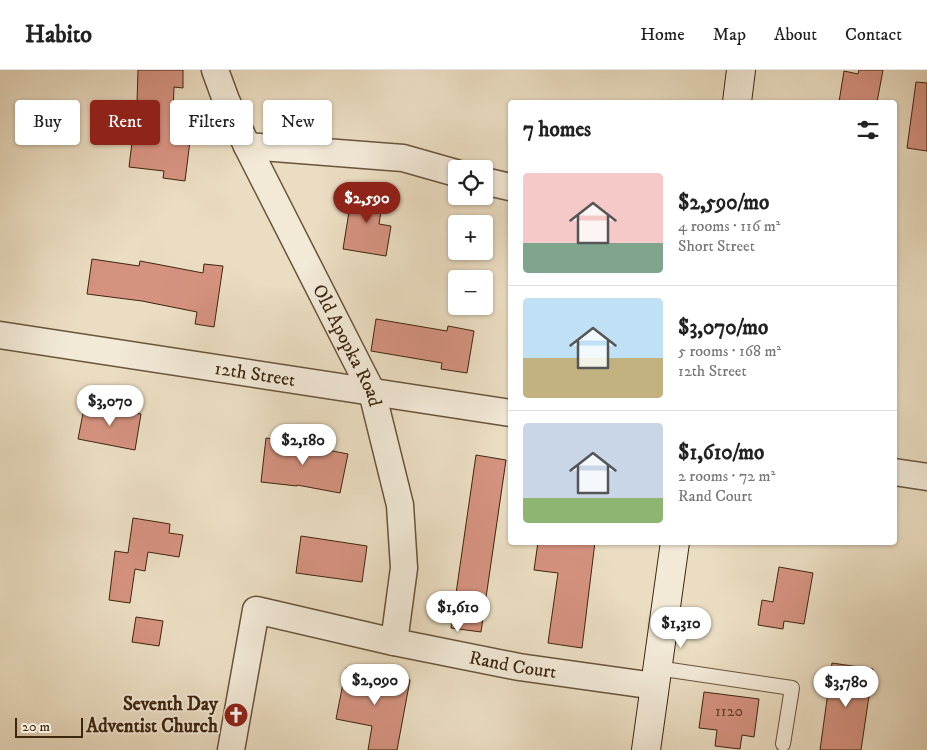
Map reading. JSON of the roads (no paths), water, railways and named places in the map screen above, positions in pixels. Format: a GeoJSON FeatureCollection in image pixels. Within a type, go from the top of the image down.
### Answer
{"type":"FeatureCollection","features":[{"type":"Feature","properties":{"kind":"main road"},"geometry":{"type":"LineString","coordinates":[[737,100],[741,70]]}},
{"type":"Feature","properties":{"kind":"main road"},"geometry":{"type":"LineString","coordinates":[[646,750],[675,545]]}},
{"type":"Feature","properties":{"kind":"street","name":"Old Apopka Road"},"geometry":{"type":"LineString","coordinates":[[215,70],[226,100],[247,146],[372,392],[400,505],[404,568],[394,642]]}},
{"type":"Feature","properties":{"kind":"street"},"geometry":{"type":"LineString","coordinates":[[247,146],[403,158],[448,171]]}},
{"type":"Feature","properties":{"kind":"street"},"geometry":{"type":"LineString","coordinates":[[493,182],[508,186]]}},
{"type":"Feature","properties":{"kind":"street","name":"12th Street"},"geometry":{"type":"LineString","coordinates":[[0,335],[508,413]]}},
{"type":"Feature","properties":{"kind":"street"},"geometry":{"type":"LineString","coordinates":[[897,472],[927,477]]}},
{"type":"Feature","properties":{"kind":"street","name":"Rand Court"},"geometry":{"type":"LineString","coordinates":[[231,750],[256,610],[394,642],[519,666],[656,677]]}},
{"type":"Feature","properties":{"kind":"lane"},"geometry":{"type":"LineString","coordinates":[[656,677],[792,688],[783,744]]}},
{"type":"Feature","properties":{"kind":"place","name":"Seventh Day Adventist Church"},"geometry":{"type":"Point","coordinates":[236,715]}}]}
